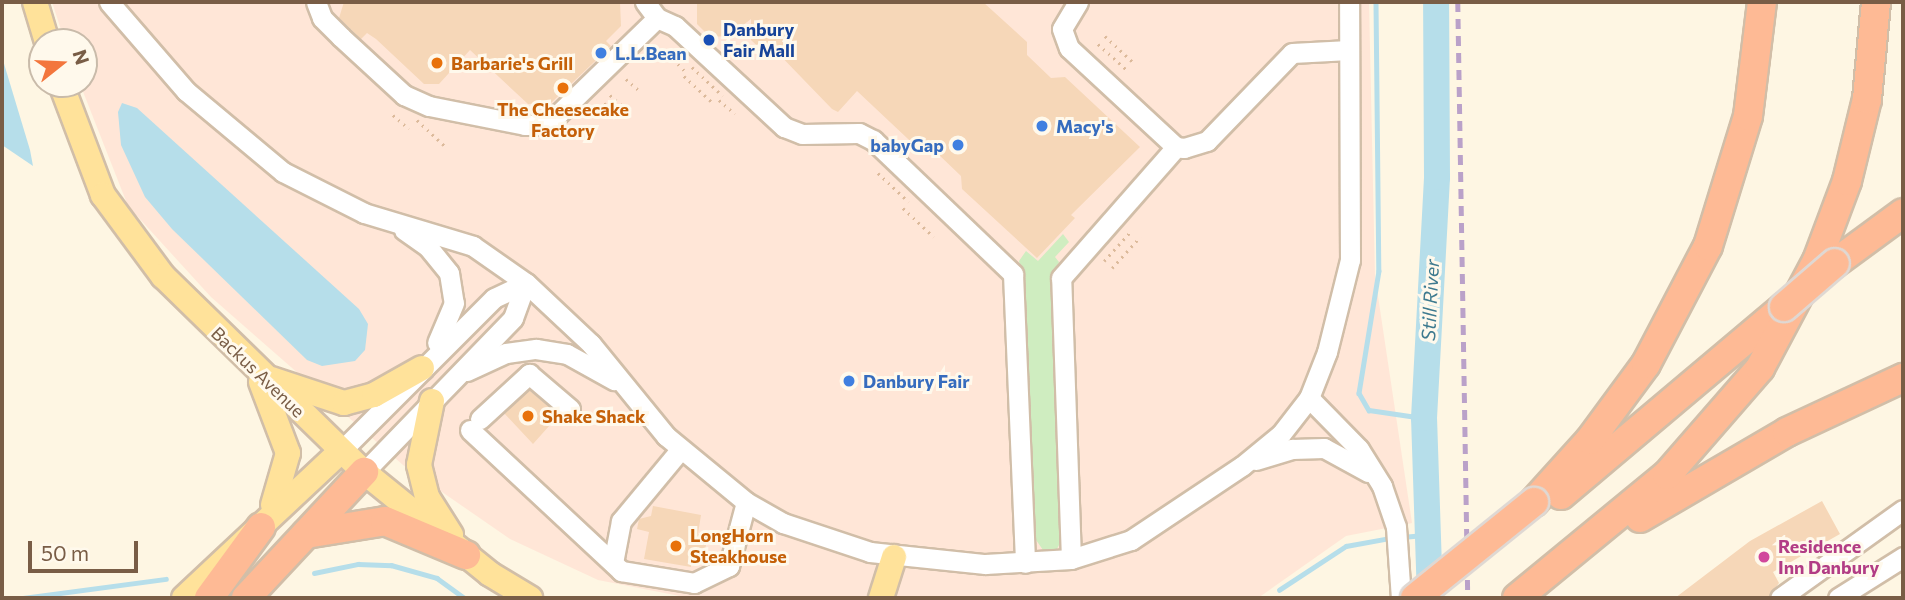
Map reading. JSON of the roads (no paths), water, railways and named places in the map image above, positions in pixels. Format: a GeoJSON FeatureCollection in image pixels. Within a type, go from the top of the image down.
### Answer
{"type":"FeatureCollection","features":[{"type":"Feature","properties":{"kind":"highway"},"geometry":{"type":"LineString","coordinates":[[1415,598],[1535,509],[1591,440],[1646,364],[1708,246],[1748,116],[1762,2]]}},
{"type":"Feature","properties":{"kind":"highway"},"geometry":{"type":"LineString","coordinates":[[1523,598],[1682,461],[1729,409],[1771,349],[1817,261],[1847,181],[1867,99],[1876,2]]}},
{"type":"Feature","properties":{"kind":"highway"},"geometry":{"type":"LineString","coordinates":[[1422,598],[1835,263],[1903,213]]}},
{"type":"Feature","properties":{"kind":"highway"},"geometry":{"type":"LineString","coordinates":[[1517,598],[1740,457],[1903,378]]}},
{"type":"Feature","properties":{"kind":"highway"},"geometry":{"type":"LineString","coordinates":[[246,598],[364,471]]}},
{"type":"Feature","properties":{"kind":"highway"},"geometry":{"type":"LineString","coordinates":[[306,534],[356,521],[385,521],[466,555]]}},
{"type":"Feature","properties":{"kind":"highway"},"geometry":{"type":"LineString","coordinates":[[209,598],[261,527]]}},
{"type":"Feature","properties":{"kind":"main road"},"geometry":{"type":"LineString","coordinates":[[35,2],[43,28]]}},
{"type":"Feature","properties":{"kind":"main road","name":"Backus Avenue"},"geometry":{"type":"LineString","coordinates":[[66,98],[88,164],[120,223],[257,373],[364,471],[466,555],[528,598]]}},
{"type":"Feature","properties":{"kind":"main road"},"geometry":{"type":"LineString","coordinates":[[257,373],[315,398],[344,403],[374,395],[422,368]]}},
{"type":"Feature","properties":{"kind":"main road"},"geometry":{"type":"LineString","coordinates":[[257,373],[285,440],[288,466],[280,494],[261,527]]}},
{"type":"Feature","properties":{"kind":"main road"},"geometry":{"type":"LineString","coordinates":[[432,401],[419,450],[421,481],[466,555]]}},
{"type":"Feature","properties":{"kind":"main road"},"geometry":{"type":"LineString","coordinates":[[184,598],[341,451]]}},
{"type":"Feature","properties":{"kind":"main road"},"geometry":{"type":"LineString","coordinates":[[881,598],[894,557]]}},
{"type":"Feature","properties":{"kind":"street"},"geometry":{"type":"LineString","coordinates":[[109,2],[172,76],[249,147],[321,194],[388,221],[473,246],[526,283],[590,344],[680,450],[747,502],[805,531],[894,557],[1025,563],[1072,559],[1151,529],[1242,466],[1281,434],[1309,398],[1328,352],[1349,260],[1349,2]]}},
{"type":"Feature","properties":{"kind":"street"},"geometry":{"type":"LineString","coordinates":[[316,2],[331,27],[416,103],[537,126],[566,111],[657,18]]}},
{"type":"Feature","properties":{"kind":"street"},"geometry":{"type":"LineString","coordinates":[[645,2],[657,18],[675,26],[784,127],[802,134],[859,133],[873,140],[1009,268],[1025,563]]}},
{"type":"Feature","properties":{"kind":"street"},"geometry":{"type":"LineString","coordinates":[[1078,2],[1062,29],[1069,48],[1175,146],[1192,148],[1207,141],[1292,53],[1349,50]]}},
{"type":"Feature","properties":{"kind":"street"},"geometry":{"type":"LineString","coordinates":[[1072,559],[1061,278],[1175,146]]}},
{"type":"Feature","properties":{"kind":"street"},"geometry":{"type":"LineString","coordinates":[[388,221],[441,260],[453,289],[451,318],[422,368]]}},
{"type":"Feature","properties":{"kind":"street"},"geometry":{"type":"LineString","coordinates":[[341,451],[494,298],[526,283]]}},
{"type":"Feature","properties":{"kind":"street"},"geometry":{"type":"LineString","coordinates":[[364,471],[513,317],[526,283]]}},
{"type":"Feature","properties":{"kind":"street"},"geometry":{"type":"LineString","coordinates":[[454,378],[506,353],[536,349],[567,354],[624,386]]}},
{"type":"Feature","properties":{"kind":"street"},"geometry":{"type":"LineString","coordinates":[[570,409],[529,374],[475,424],[621,571],[694,583],[729,566],[747,502]]}},
{"type":"Feature","properties":{"kind":"street"},"geometry":{"type":"LineString","coordinates":[[1309,398],[1359,449],[1382,486],[1396,527],[1400,551],[1401,598]]}},
{"type":"Feature","properties":{"kind":"street"},"geometry":{"type":"LineString","coordinates":[[1242,466],[1292,449],[1324,448],[1354,461],[1382,486]]}},
{"type":"Feature","properties":{"kind":"street"},"geometry":{"type":"LineString","coordinates":[[613,563],[621,521],[680,450]]}},
{"type":"Feature","properties":{"kind":"street"},"geometry":{"type":"LineString","coordinates":[[1780,598],[1903,510]]}},
{"type":"Feature","properties":{"kind":"street"},"geometry":{"type":"LineString","coordinates":[[1838,598],[1903,557]]}},
{"type":"Feature","properties":{"kind":"water"},"geometry":{"type":"Polygon","coordinates":[[[2,57],[30,150],[33,166],[2,145],[2,57]]]}},
{"type":"Feature","properties":{"kind":"water"},"geometry":{"type":"Polygon","coordinates":[[[122,103],[137,108],[359,309],[368,324],[365,350],[355,361],[322,366],[307,360],[172,229],[145,197],[121,145],[118,112],[122,103]]]}},
{"type":"Feature","properties":{"kind":"waterway"},"geometry":{"type":"LineString","coordinates":[[1376,2],[1379,271],[1359,393],[1369,410],[1424,418]]}},
{"type":"Feature","properties":{"kind":"waterway","name":"Still River"},"geometry":{"type":"LineString","coordinates":[[1430,598],[1424,418],[1437,177],[1436,2]]}},
{"type":"Feature","properties":{"kind":"waterway"},"geometry":{"type":"LineString","coordinates":[[1402,537],[1427,535]]}},
{"type":"Feature","properties":{"kind":"waterway"},"geometry":{"type":"LineString","coordinates":[[1279,590],[1346,546],[1390,538]]}},
{"type":"Feature","properties":{"kind":"waterway"},"geometry":{"type":"LineString","coordinates":[[314,573],[358,564],[391,565],[437,578],[465,598]]}},
{"type":"Feature","properties":{"kind":"waterway"},"geometry":{"type":"LineString","coordinates":[[23,598],[166,579]]}},
{"type":"Feature","properties":{"kind":"railway"},"geometry":{"type":"LineString","coordinates":[[1458,2],[1468,598]]}},
{"type":"Feature","properties":{"kind":"place","name":"Danbury Fair Mall"},"geometry":{"type":"Point","coordinates":[709,40]}},
{"type":"Feature","properties":{"kind":"place","name":"L.L.Bean"},"geometry":{"type":"Point","coordinates":[601,53]}},
{"type":"Feature","properties":{"kind":"place","name":"Barbarie's Grill"},"geometry":{"type":"Point","coordinates":[437,63]}},
{"type":"Feature","properties":{"kind":"place","name":"The Cheesecake Factory"},"geometry":{"type":"Point","coordinates":[563,88]}},
{"type":"Feature","properties":{"kind":"place","name":"Macy's"},"geometry":{"type":"Point","coordinates":[1042,126]}},
{"type":"Feature","properties":{"kind":"place","name":"babyGap"},"geometry":{"type":"Point","coordinates":[958,145]}},
{"type":"Feature","properties":{"kind":"place","name":"Danbury Fair"},"geometry":{"type":"Point","coordinates":[849,381]}},
{"type":"Feature","properties":{"kind":"place","name":"Shake Shack"},"geometry":{"type":"Point","coordinates":[528,416]}},
{"type":"Feature","properties":{"kind":"place","name":"LongHorn Steakhouse"},"geometry":{"type":"Point","coordinates":[676,546]}},
{"type":"Feature","properties":{"kind":"place","name":"Residence Inn Danbury"},"geometry":{"type":"Point","coordinates":[1764,557]}}]}
